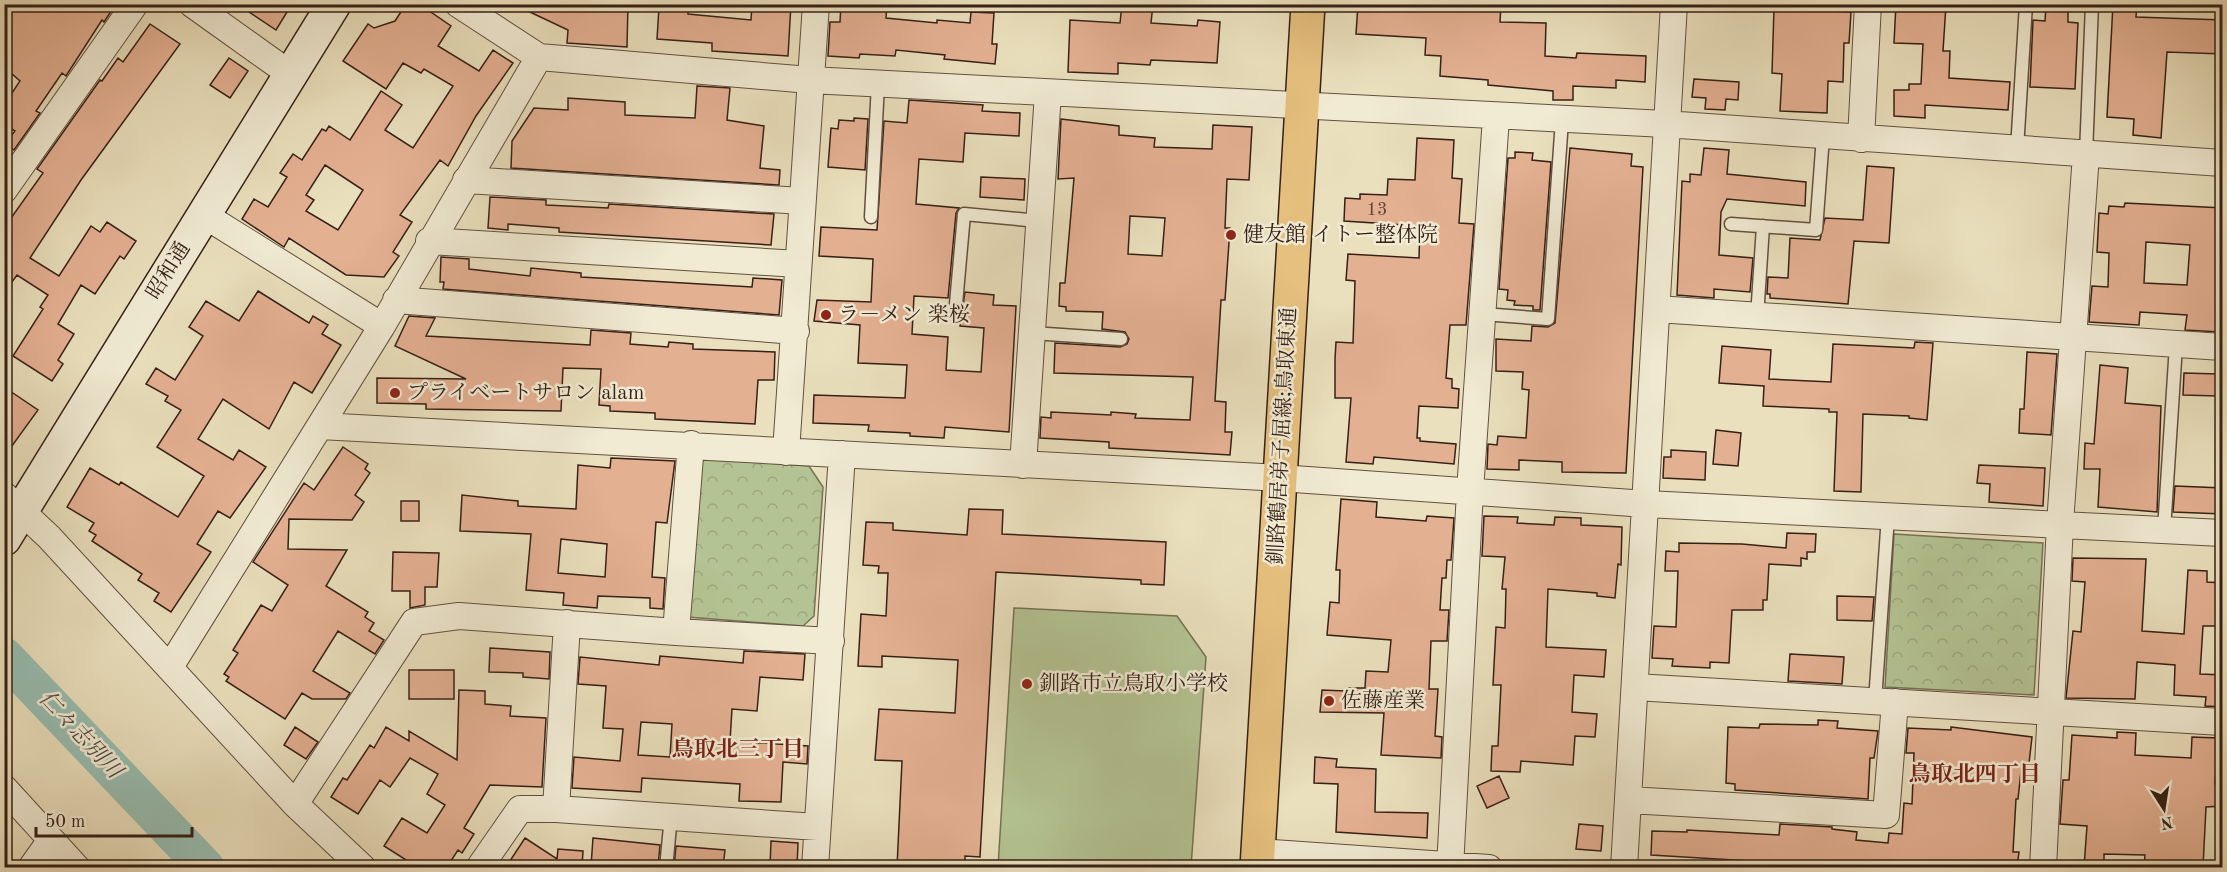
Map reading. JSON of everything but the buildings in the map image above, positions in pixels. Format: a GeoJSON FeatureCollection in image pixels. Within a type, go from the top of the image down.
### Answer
{"type":"FeatureCollection","features":[{"type":"Feature","properties":{"kind":"main road","name":"釧路鶴居弟子屈線;鳥取東通"},"geometry":{"type":"LineString","coordinates":[[1257,860],[1304,106],[1308,4]]}},
{"type":"Feature","properties":{"kind":"street"},"geometry":{"type":"LineString","coordinates":[[4,190],[135,4]]}},
{"type":"Feature","properties":{"kind":"street"},"geometry":{"type":"LineString","coordinates":[[192,4],[290,74]]}},
{"type":"Feature","properties":{"kind":"street","name":"昭和通"},"geometry":{"type":"LineString","coordinates":[[10,519],[204,215],[334,4]]}},
{"type":"Feature","properties":{"kind":"street"},"geometry":{"type":"LineString","coordinates":[[458,4],[539,57],[810,80],[1665,124],[2223,163]]}},
{"type":"Feature","properties":{"kind":"street"},"geometry":{"type":"LineString","coordinates":[[786,452],[796,331],[798,264],[816,4]]}},
{"type":"Feature","properties":{"kind":"street"},"geometry":{"type":"LineString","coordinates":[[1624,867],[1657,309],[1665,124],[1674,4]]}},
{"type":"Feature","properties":{"kind":"street"},"geometry":{"type":"LineString","coordinates":[[1861,139],[1868,4]]}},
{"type":"Feature","properties":{"kind":"street"},"geometry":{"type":"LineString","coordinates":[[170,667],[382,326],[539,57]]}},
{"type":"Feature","properties":{"kind":"street"},"geometry":{"type":"LineString","coordinates":[[1023,465],[1048,93]]}},
{"type":"Feature","properties":{"kind":"street"},"geometry":{"type":"LineString","coordinates":[[1450,866],[1470,491],[1496,117]]}},
{"type":"Feature","properties":{"kind":"street"},"geometry":{"type":"LineString","coordinates":[[2043,867],[2060,524],[2086,154]]}},
{"type":"Feature","properties":{"kind":"street"},"geometry":{"type":"LineString","coordinates":[[466,180],[802,201]]}},
{"type":"Feature","properties":{"kind":"street"},"geometry":{"type":"LineString","coordinates":[[204,215],[382,326]]}},
{"type":"Feature","properties":{"kind":"street"},"geometry":{"type":"LineString","coordinates":[[429,242],[798,264]]}},
{"type":"Feature","properties":{"kind":"street"},"geometry":{"type":"LineString","coordinates":[[396,300],[796,331]]}},
{"type":"Feature","properties":{"kind":"street"},"geometry":{"type":"LineString","coordinates":[[1657,309],[2073,339],[2223,347]]}},
{"type":"Feature","properties":{"kind":"street"},"geometry":{"type":"LineString","coordinates":[[320,426],[691,444],[786,452],[1280,478],[1646,504],[2223,533]]}},
{"type":"Feature","properties":{"kind":"street"},"geometry":{"type":"LineString","coordinates":[[676,632],[691,444]]}},
{"type":"Feature","properties":{"kind":"street"},"geometry":{"type":"LineString","coordinates":[[815,867],[842,454]]}},
{"type":"Feature","properties":{"kind":"street"},"geometry":{"type":"LineString","coordinates":[[10,519],[49,537],[295,804],[363,867]]}},
{"type":"Feature","properties":{"kind":"street"},"geometry":{"type":"LineString","coordinates":[[295,804],[414,621],[459,616],[831,641]]}},
{"type":"Feature","properties":{"kind":"street"},"geometry":{"type":"LineString","coordinates":[[555,808],[567,623]]}},
{"type":"Feature","properties":{"kind":"street"},"geometry":{"type":"LineString","coordinates":[[1635,687],[2223,722]]}},
{"type":"Feature","properties":{"kind":"street"},"geometry":{"type":"LineString","coordinates":[[1629,800],[1886,815],[1885,702]]}},
{"type":"Feature","properties":{"kind":"street"},"geometry":{"type":"LineString","coordinates":[[4,788],[77,867]]}},
{"type":"Feature","properties":{"kind":"street"},"geometry":{"type":"LineString","coordinates":[[479,867],[519,809],[555,808],[817,827]]}},
{"type":"Feature","properties":{"kind":"street"},"geometry":{"type":"LineString","coordinates":[[32,867],[51,840]]}},
{"type":"Feature","properties":{"kind":"street"},"geometry":{"type":"LineString","coordinates":[[1257,860],[1489,867]]}},
{"type":"Feature","properties":{"kind":"lane"},"geometry":{"type":"LineString","coordinates":[[2017,149],[2026,4]]}},
{"type":"Feature","properties":{"kind":"lane"},"geometry":{"type":"LineString","coordinates":[[2086,154],[2092,4]]}},
{"type":"Feature","properties":{"kind":"lane"},"geometry":{"type":"LineString","coordinates":[[871,217],[878,84]]}},
{"type":"Feature","properties":{"kind":"lane"},"geometry":{"type":"LineString","coordinates":[[1483,314],[1548,319],[1562,120]]}},
{"type":"Feature","properties":{"kind":"lane"},"geometry":{"type":"LineString","coordinates":[[1731,224],[1816,230],[1823,136]]}},
{"type":"Feature","properties":{"kind":"lane"},"geometry":{"type":"LineString","coordinates":[[955,315],[964,214],[1039,221]]}},
{"type":"Feature","properties":{"kind":"lane"},"geometry":{"type":"LineString","coordinates":[[1757,317],[1763,226]]}},
{"type":"Feature","properties":{"kind":"lane"},"geometry":{"type":"LineString","coordinates":[[1032,333],[1121,339]]}},
{"type":"Feature","properties":{"kind":"lane"},"geometry":{"type":"LineString","coordinates":[[2164,530],[2176,345]]}},
{"type":"Feature","properties":{"kind":"lane"},"geometry":{"type":"LineString","coordinates":[[1885,702],[1888,516]]}},
{"type":"Feature","properties":{"kind":"lane"},"geometry":{"type":"LineString","coordinates":[[666,867],[671,816]]}},
{"type":"Feature","properties":{"kind":"green space"},"geometry":{"type":"Polygon","coordinates":[[[698,458],[809,466],[823,487],[814,616],[803,626],[687,617],[698,458]]]}},
{"type":"Feature","properties":{"kind":"green space"},"geometry":{"type":"Polygon","coordinates":[[[1894,534],[2043,543],[2034,695],[1885,687],[1894,534]]]}},
{"type":"Feature","properties":{"kind":"green space"},"geometry":{"type":"Polygon","coordinates":[[[1014,608],[1177,616],[1206,657],[1191,867],[998,867],[1014,608]]]}},
{"type":"Feature","properties":{"kind":"waterway","name":"仁々志別川"},"geometry":{"type":"LineString","coordinates":[[4,656],[206,868]]}},
{"type":"Feature","properties":{"kind":"place","name":"健友館 イトー整体院"},"geometry":{"type":"Point","coordinates":[1231,235]}},
{"type":"Feature","properties":{"kind":"place","name":"ラ－メン 楽桜"},"geometry":{"type":"Point","coordinates":[826,315]}},
{"type":"Feature","properties":{"kind":"place","name":"プライベートサロン alam"},"geometry":{"type":"Point","coordinates":[395,393]}},
{"type":"Feature","properties":{"kind":"place","name":"釧路市立鳥取小学校"},"geometry":{"type":"Point","coordinates":[1027,684]}},
{"type":"Feature","properties":{"kind":"place","name":"佐藤産業"},"geometry":{"type":"Point","coordinates":[1329,701]}},
{"type":"Feature","properties":{"kind":"district","name":"鳥取北三丁目"},"geometry":{"type":"Point","coordinates":[738,750]}},
{"type":"Feature","properties":{"kind":"district","name":"鳥取北四丁目"},"geometry":{"type":"Point","coordinates":[1975,775]}}]}
